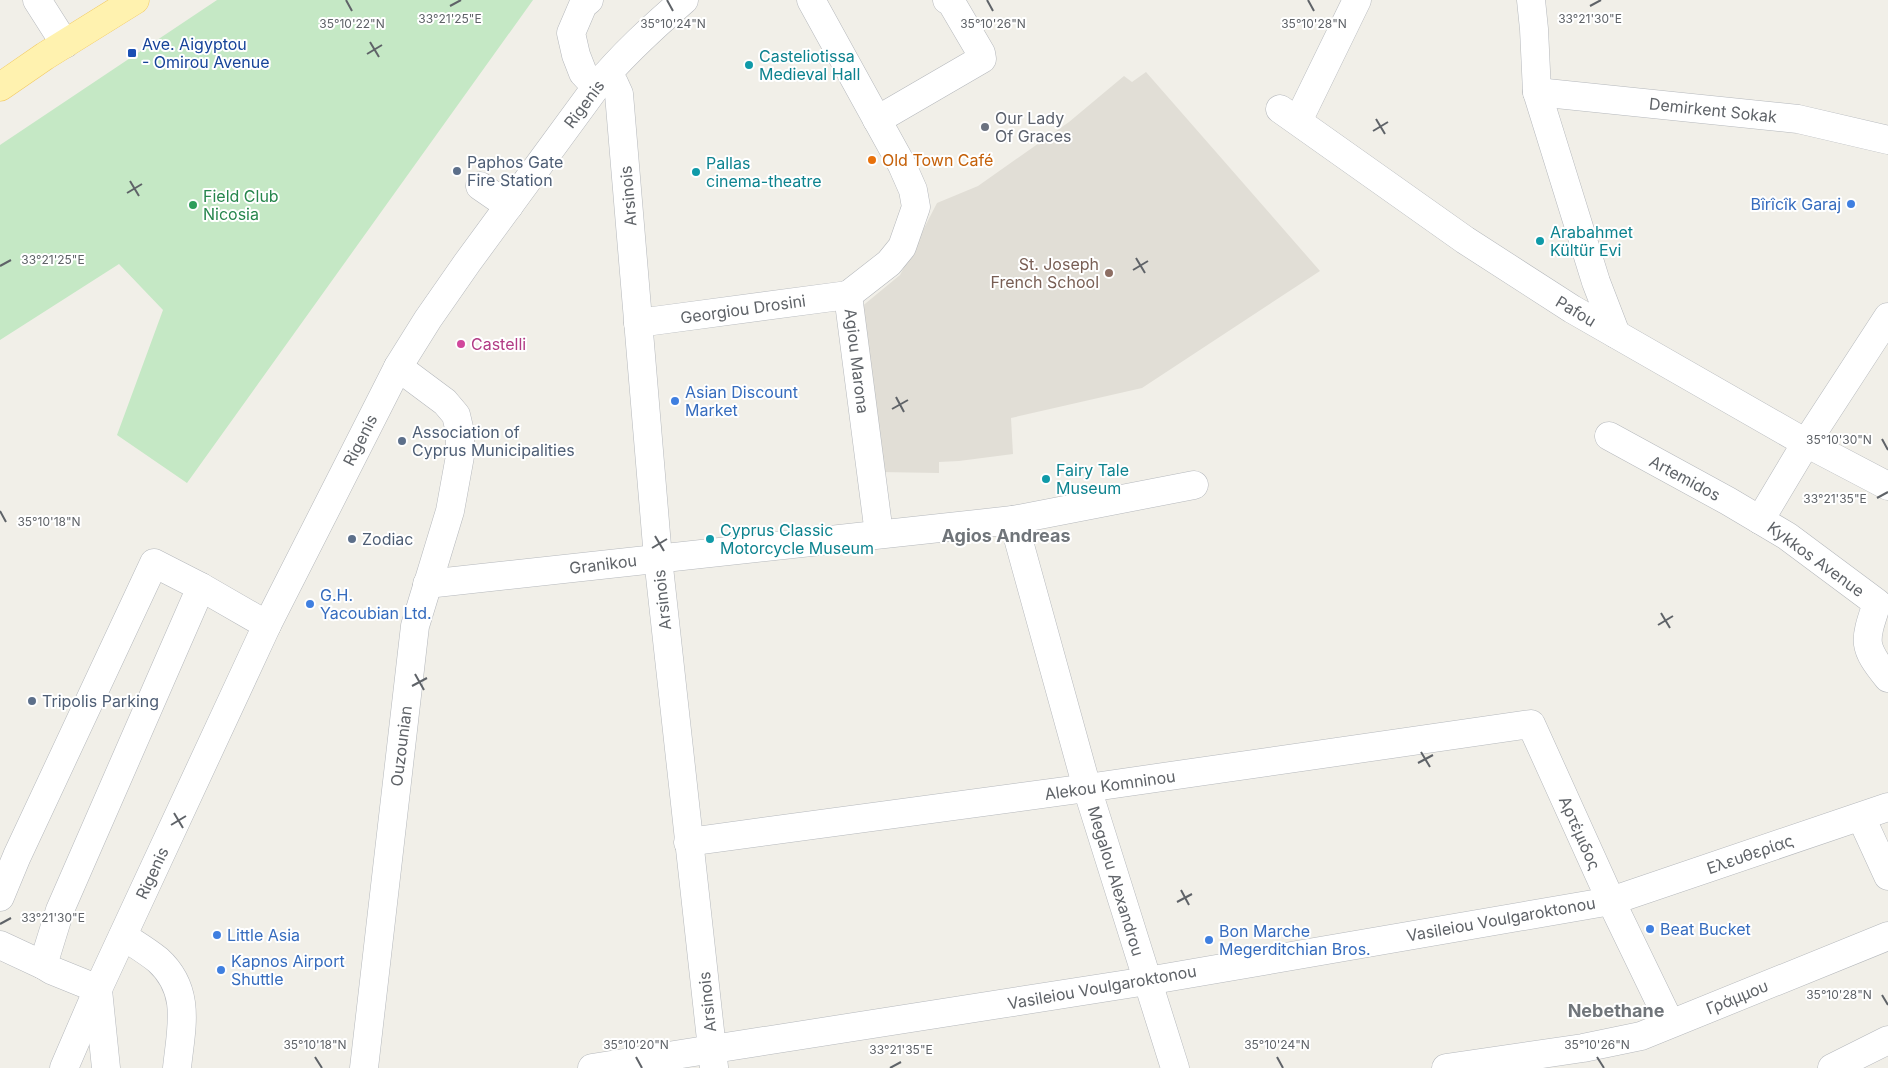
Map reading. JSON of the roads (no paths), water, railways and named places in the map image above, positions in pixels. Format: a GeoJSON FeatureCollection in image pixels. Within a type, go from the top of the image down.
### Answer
{"type":"FeatureCollection","features":[{"type":"Feature","properties":{"kind":"main road"},"geometry":{"type":"LineString","coordinates":[[0,87],[135,0]]}},
{"type":"Feature","properties":{"kind":"street"},"geometry":{"type":"LineString","coordinates":[[37,0],[65,44]]}},
{"type":"Feature","properties":{"kind":"street","name":"Arsinois"},"geometry":{"type":"LineString","coordinates":[[588,0],[583,5],[571,33],[576,55],[583,73],[601,81],[614,83],[619,94],[658,558],[713,1059]]}},
{"type":"Feature","properties":{"kind":"street","name":"Rigenis"},"geometry":{"type":"LineString","coordinates":[[68,1058],[98,989],[267,625],[398,367],[433,311],[601,81],[655,25],[684,0]]}},
{"type":"Feature","properties":{"kind":"street","name":"Agiou Marona"},"geometry":{"type":"LineString","coordinates":[[811,0],[913,190],[916,207],[902,247],[889,263],[848,295],[879,534]]}},
{"type":"Feature","properties":{"kind":"street"},"geometry":{"type":"LineString","coordinates":[[877,120],[982,59],[981,53],[948,0]]}},
{"type":"Feature","properties":{"kind":"street","name":"Pafou"},"geometry":{"type":"LineString","coordinates":[[1356,0],[1289,115],[1464,240],[1572,309],[1806,443],[1888,486]]}},
{"type":"Feature","properties":{"kind":"street"},"geometry":{"type":"LineString","coordinates":[[1531,0],[1537,92],[1596,282],[1616,334]]}},
{"type":"Feature","properties":{"kind":"street","name":"Demirkent Sokak"},"geometry":{"type":"LineString","coordinates":[[1537,92],[1798,119],[1888,140]]}},
{"type":"Feature","properties":{"kind":"street"},"geometry":{"type":"LineString","coordinates":[[480,186],[508,206]]}},
{"type":"Feature","properties":{"kind":"street","name":"Georgiou Drosini"},"geometry":{"type":"LineString","coordinates":[[638,323],[848,295]]}},
{"type":"Feature","properties":{"kind":"street"},"geometry":{"type":"LineString","coordinates":[[1760,520],[1806,443],[1888,317]]}},
{"type":"Feature","properties":{"kind":"street","name":"Ouzounian"},"geometry":{"type":"LineString","coordinates":[[364,1068],[416,626],[450,511],[460,456],[460,432],[456,414],[445,402],[398,367]]}},
{"type":"Feature","properties":{"kind":"street","name":"Artemidos"},"geometry":{"type":"LineString","coordinates":[[1609,436],[1760,520]]}},
{"type":"Feature","properties":{"kind":"street","name":"Granikou"},"geometry":{"type":"LineString","coordinates":[[427,584],[1013,520],[1194,485]]}},
{"type":"Feature","properties":{"kind":"street","name":"Megalou Alexandrou"},"geometry":{"type":"LineString","coordinates":[[1013,520],[1087,788],[1175,1068]]}},
{"type":"Feature","properties":{"kind":"street","name":"Kykkos Avenue"},"geometry":{"type":"LineString","coordinates":[[1760,520],[1787,536],[1877,603],[1868,631],[1868,650],[1888,678]]}},
{"type":"Feature","properties":{"kind":"street"},"geometry":{"type":"LineString","coordinates":[[0,897],[17,856],[154,563],[201,587],[267,625]]}},
{"type":"Feature","properties":{"kind":"street"},"geometry":{"type":"LineString","coordinates":[[44,965],[60,910],[201,587]]}},
{"type":"Feature","properties":{"kind":"street","name":"Alekou Komninou"},"geometry":{"type":"LineString","coordinates":[[688,842],[1087,788],[1531,724]]}},
{"type":"Feature","properties":{"kind":"street","name":"Αρτέμιδος"},"geometry":{"type":"LineString","coordinates":[[1531,724],[1611,900],[1670,1023]]}},
{"type":"Feature","properties":{"kind":"street","name":"Ελευθερίας"},"geometry":{"type":"LineString","coordinates":[[1611,900],[1888,807]]}},
{"type":"Feature","properties":{"kind":"street"},"geometry":{"type":"LineString","coordinates":[[1861,817],[1888,876]]}},
{"type":"Feature","properties":{"kind":"street","name":"Vasileiou Voulgaroktonou"},"geometry":{"type":"LineString","coordinates":[[592,1068],[713,1059],[1147,981],[1158,977],[1611,900]]}},
{"type":"Feature","properties":{"kind":"street"},"geometry":{"type":"LineString","coordinates":[[123,936],[157,959],[168,970],[177,984],[183,1012],[177,1068]]}},
{"type":"Feature","properties":{"kind":"street","name":"Γράμμου"},"geometry":{"type":"LineString","coordinates":[[1446,1068],[1586,1058],[1888,936]]}},
{"type":"Feature","properties":{"kind":"street"},"geometry":{"type":"LineString","coordinates":[[0,945],[51,970],[98,989],[106,1068]]}},
{"type":"Feature","properties":{"kind":"street"},"geometry":{"type":"LineString","coordinates":[[1832,1068],[1888,1040]]}},
{"type":"Feature","properties":{"kind":"street"},"geometry":{"type":"LineString","coordinates":[[49,1068],[68,1058]]}},
{"type":"Feature","properties":{"kind":"place","name":"Ave. Aigyptou - Omirou Avenue"},"geometry":{"type":"Point","coordinates":[132,53]}},
{"type":"Feature","properties":{"kind":"place","name":"Casteliotissa Medieval Hall"},"geometry":{"type":"Point","coordinates":[749,65]}},
{"type":"Feature","properties":{"kind":"place","name":"Our Lady Of Graces"},"geometry":{"type":"Point","coordinates":[985,127]}},
{"type":"Feature","properties":{"kind":"place","name":"Old Town Café"},"geometry":{"type":"Point","coordinates":[872,160]}},
{"type":"Feature","properties":{"kind":"place","name":"Paphos Gate Fire Station"},"geometry":{"type":"Point","coordinates":[457,171]}},
{"type":"Feature","properties":{"kind":"place","name":"Pallas cinema-theatre"},"geometry":{"type":"Point","coordinates":[696,172]}},
{"type":"Feature","properties":{"kind":"place","name":"Bîrîcîk Garaj"},"geometry":{"type":"Point","coordinates":[1851,204]}},
{"type":"Feature","properties":{"kind":"place","name":"Field Club Nicosia"},"geometry":{"type":"Point","coordinates":[193,205]}},
{"type":"Feature","properties":{"kind":"place","name":"Arabahmet Kültür Evi"},"geometry":{"type":"Point","coordinates":[1540,241]}},
{"type":"Feature","properties":{"kind":"place","name":"St. Joseph French School"},"geometry":{"type":"Point","coordinates":[1109,273]}},
{"type":"Feature","properties":{"kind":"place","name":"Castelli"},"geometry":{"type":"Point","coordinates":[461,344]}},
{"type":"Feature","properties":{"kind":"place","name":"Asian Discount Market"},"geometry":{"type":"Point","coordinates":[675,401]}},
{"type":"Feature","properties":{"kind":"place","name":"Association of Cyprus Municipalities"},"geometry":{"type":"Point","coordinates":[402,441]}},
{"type":"Feature","properties":{"kind":"place","name":"Fairy Tale Museum"},"geometry":{"type":"Point","coordinates":[1046,479]}},
{"type":"Feature","properties":{"kind":"place","name":"Zodiac"},"geometry":{"type":"Point","coordinates":[352,539]}},
{"type":"Feature","properties":{"kind":"place","name":"Cyprus Classic Motorcycle Museum"},"geometry":{"type":"Point","coordinates":[710,539]}},
{"type":"Feature","properties":{"kind":"place","name":"G.H. Yacoubian Ltd."},"geometry":{"type":"Point","coordinates":[310,604]}},
{"type":"Feature","properties":{"kind":"place","name":"Tripolis Parking"},"geometry":{"type":"Point","coordinates":[32,701]}},
{"type":"Feature","properties":{"kind":"place","name":"Beat Bucket"},"geometry":{"type":"Point","coordinates":[1650,929]}},
{"type":"Feature","properties":{"kind":"place","name":"Little Asia"},"geometry":{"type":"Point","coordinates":[217,935]}},
{"type":"Feature","properties":{"kind":"place","name":"Bon Marche Megerditchian Bros."},"geometry":{"type":"Point","coordinates":[1209,940]}},
{"type":"Feature","properties":{"kind":"place","name":"Kapnos Airport Shuttle"},"geometry":{"type":"Point","coordinates":[221,970]}},
{"type":"Feature","properties":{"kind":"district","name":"Agios Andreas"},"geometry":{"type":"Point","coordinates":[1006,535]}},
{"type":"Feature","properties":{"kind":"district","name":"Nebethane"},"geometry":{"type":"Point","coordinates":[1616,1010]}}]}
